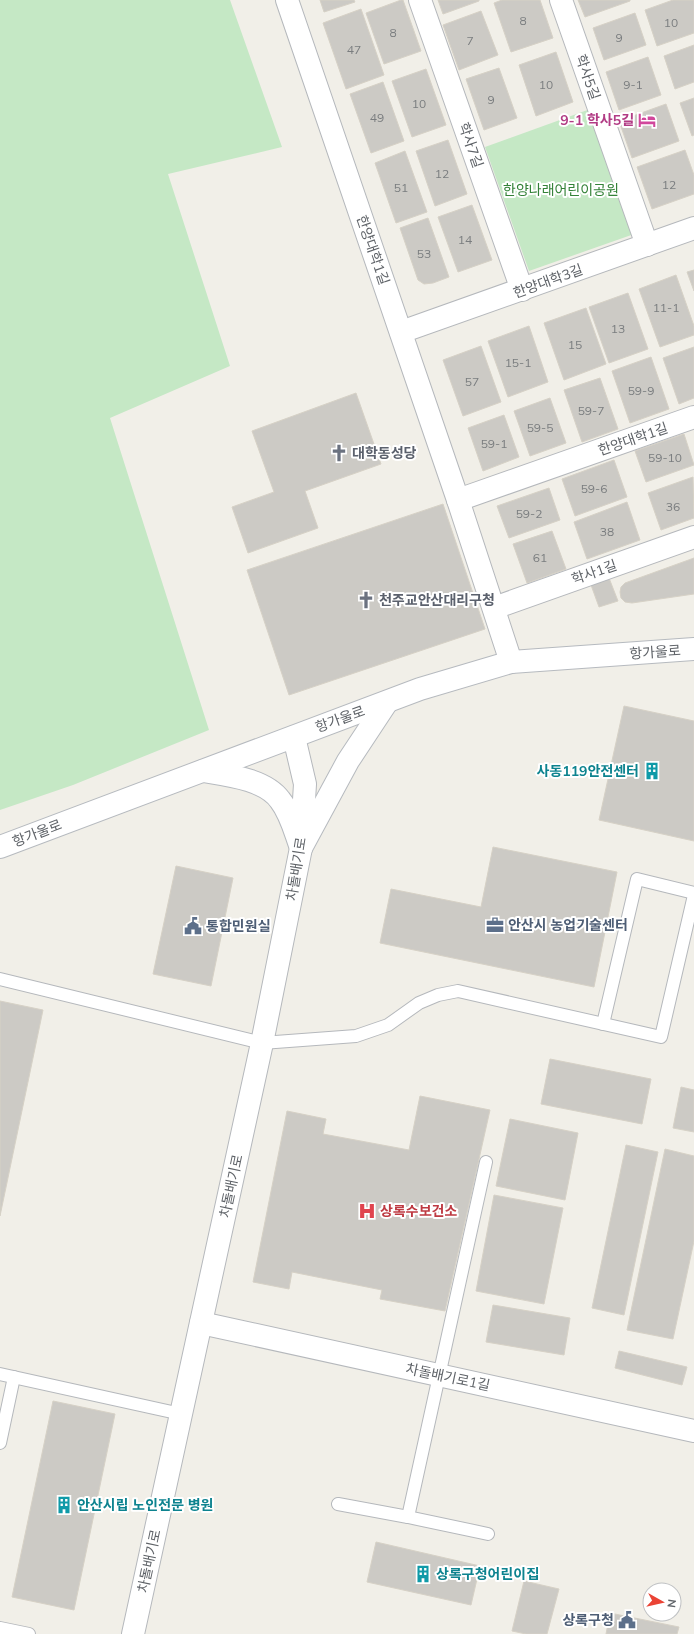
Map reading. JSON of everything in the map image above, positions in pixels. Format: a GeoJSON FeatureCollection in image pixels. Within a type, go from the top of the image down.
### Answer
{"type":"FeatureCollection","features":[{"type":"Feature","properties":{"kind":"street","name":"한양대학1길"},"geometry":{"type":"LineString","coordinates":[[287,0],[458,500],[511,662]]}},
{"type":"Feature","properties":{"kind":"street","name":"학사7길"},"geometry":{"type":"LineString","coordinates":[[420,0],[522,290]]}},
{"type":"Feature","properties":{"kind":"street","name":"학사5길"},"geometry":{"type":"LineString","coordinates":[[561,0],[647,245]]}},
{"type":"Feature","properties":{"kind":"street","name":"한양대학3길"},"geometry":{"type":"LineString","coordinates":[[401,332],[694,228]]}},
{"type":"Feature","properties":{"kind":"street","name":"한양대학1길"},"geometry":{"type":"LineString","coordinates":[[458,500],[694,417]]}},
{"type":"Feature","properties":{"kind":"street","name":"학사1길"},"geometry":{"type":"LineString","coordinates":[[494,608],[694,537]]}},
{"type":"Feature","properties":{"kind":"street","name":"항가울로"},"geometry":{"type":"LineString","coordinates":[[0,847],[420,690],[511,662],[694,649]]}},
{"type":"Feature","properties":{"kind":"street"},"geometry":{"type":"LineString","coordinates":[[301,848],[348,761],[387,702]]}},
{"type":"Feature","properties":{"kind":"street","name":"차돌배기로"},"geometry":{"type":"LineString","coordinates":[[133,1634],[262,1042],[301,848],[305,784],[294,736]]}},
{"type":"Feature","properties":{"kind":"street"},"geometry":{"type":"LineString","coordinates":[[202,771],[235,777],[263,786],[280,799],[290,817],[301,848]]}},
{"type":"Feature","properties":{"kind":"street","name":"차돌배기로1길"},"geometry":{"type":"LineString","coordinates":[[201,1323],[694,1431]]}},
{"type":"Feature","properties":{"kind":"lane"},"geometry":{"type":"LineString","coordinates":[[0,980],[262,1042],[356,1036],[388,1025],[419,1004],[438,995],[458,991],[603,1024],[661,1037],[694,894],[637,879],[603,1024]]}},
{"type":"Feature","properties":{"kind":"lane"},"geometry":{"type":"LineString","coordinates":[[408,1517],[486,1162]]}},
{"type":"Feature","properties":{"kind":"lane"},"geometry":{"type":"LineString","coordinates":[[0,1374],[182,1414]]}},
{"type":"Feature","properties":{"kind":"lane"},"geometry":{"type":"LineString","coordinates":[[0,1443],[14,1377]]}},
{"type":"Feature","properties":{"kind":"lane"},"geometry":{"type":"LineString","coordinates":[[338,1504],[488,1534]]}},
{"type":"Feature","properties":{"kind":"lane"},"geometry":{"type":"LineString","coordinates":[[0,1628],[29,1634]]}},
{"type":"Feature","properties":{"kind":"green space"},"geometry":{"type":"Polygon","coordinates":[[[0,0],[230,0],[282,147],[168,174],[230,366],[110,418],[209,730],[73,785],[0,810],[0,0]]]}},
{"type":"Feature","properties":{"kind":"green space","name":"한양나래어린이공원"},"geometry":{"type":"Polygon","coordinates":[[[593,108],[637,233],[529,271],[485,147],[593,108]]]}},
{"type":"Feature","properties":{"kind":"building"},"geometry":{"type":"Polygon","coordinates":[[[320,0],[354,0],[355,2],[324,12],[320,0]]]}},
{"type":"Feature","properties":{"kind":"building"},"geometry":{"type":"Polygon","coordinates":[[[403,0],[421,51],[384,64],[366,13],[403,0]]]}},
{"type":"Feature","properties":{"kind":"building"},"geometry":{"type":"Polygon","coordinates":[[[438,0],[479,0],[479,1],[443,14],[438,0]]]}},
{"type":"Feature","properties":{"kind":"building"},"geometry":{"type":"Polygon","coordinates":[[[502,0],[540,0],[553,38],[511,52],[494,3],[502,0]]]}},
{"type":"Feature","properties":{"kind":"building"},"geometry":{"type":"Polygon","coordinates":[[[578,0],[630,0],[630,1],[585,17],[578,0]]]}},
{"type":"Feature","properties":{"kind":"building"},"geometry":{"type":"Polygon","coordinates":[[[673,0],[694,0],[694,33],[657,46],[645,10],[673,0]]]}},
{"type":"Feature","properties":{"kind":"building"},"geometry":{"type":"Polygon","coordinates":[[[361,9],[384,75],[346,89],[323,23],[361,9]]]}},
{"type":"Feature","properties":{"kind":"building"},"geometry":{"type":"Polygon","coordinates":[[[481,11],[498,55],[459,70],[443,25],[481,11]]]}},
{"type":"Feature","properties":{"kind":"building"},"geometry":{"type":"Polygon","coordinates":[[[635,13],[646,45],[604,60],[593,28],[635,13]]]}},
{"type":"Feature","properties":{"kind":"building"},"geometry":{"type":"Polygon","coordinates":[[[694,45],[694,82],[675,89],[664,56],[694,45]]]}},
{"type":"Feature","properties":{"kind":"building"},"geometry":{"type":"Polygon","coordinates":[[[556,52],[573,102],[536,116],[519,65],[556,52]]]}},
{"type":"Feature","properties":{"kind":"building"},"geometry":{"type":"Polygon","coordinates":[[[648,57],[661,95],[619,110],[606,72],[648,57]]]}},
{"type":"Feature","properties":{"kind":"building"},"geometry":{"type":"Polygon","coordinates":[[[499,68],[517,118],[484,130],[466,79],[499,68]]]}},
{"type":"Feature","properties":{"kind":"building"},"geometry":{"type":"Polygon","coordinates":[[[426,69],[446,125],[412,137],[392,81],[426,69]]]}},
{"type":"Feature","properties":{"kind":"building"},"geometry":{"type":"Polygon","coordinates":[[[383,82],[404,141],[371,153],[350,94],[383,82]]]}},
{"type":"Feature","properties":{"kind":"building"},"geometry":{"type":"Polygon","coordinates":[[[694,98],[694,135],[692,136],[680,103],[694,98]]]}},
{"type":"Feature","properties":{"kind":"building"},"geometry":{"type":"Polygon","coordinates":[[[666,104],[679,141],[632,158],[619,121],[666,104]]]}},
{"type":"Feature","properties":{"kind":"building"},"geometry":{"type":"Polygon","coordinates":[[[448,140],[467,194],[435,206],[416,151],[448,140]]]}},
{"type":"Feature","properties":{"kind":"building"},"geometry":{"type":"Polygon","coordinates":[[[685,150],[694,175],[694,194],[652,209],[637,167],[685,150]]]}},
{"type":"Feature","properties":{"kind":"building"},"geometry":{"type":"Polygon","coordinates":[[[405,151],[427,212],[396,223],[375,163],[405,151]]]}},
{"type":"Feature","properties":{"kind":"building"},"geometry":{"type":"Polygon","coordinates":[[[472,205],[492,260],[458,272],[438,217],[472,205]]]}},
{"type":"Feature","properties":{"kind":"building"},"geometry":{"type":"Polygon","coordinates":[[[428,218],[449,277],[433,283],[424,284],[418,280],[400,228],[428,218]]]}},
{"type":"Feature","properties":{"kind":"building"},"geometry":{"type":"Polygon","coordinates":[[[694,270],[694,291],[687,272],[694,270]]]}},
{"type":"Feature","properties":{"kind":"building"},"geometry":{"type":"Polygon","coordinates":[[[676,275],[694,326],[694,335],[660,347],[639,289],[676,275]]]}},
{"type":"Feature","properties":{"kind":"building"},"geometry":{"type":"Polygon","coordinates":[[[628,293],[648,349],[609,363],[589,307],[628,293]]]}},
{"type":"Feature","properties":{"kind":"building"},"geometry":{"type":"Polygon","coordinates":[[[586,308],[606,364],[564,380],[544,323],[586,308]]]}},
{"type":"Feature","properties":{"kind":"building"},"geometry":{"type":"Polygon","coordinates":[[[529,326],[548,382],[508,397],[488,341],[529,326]]]}},
{"type":"Feature","properties":{"kind":"building"},"geometry":{"type":"Polygon","coordinates":[[[481,346],[501,402],[463,416],[443,360],[481,346]]]}},
{"type":"Feature","properties":{"kind":"building"},"geometry":{"type":"Polygon","coordinates":[[[694,347],[694,398],[679,404],[663,358],[694,347]]]}},
{"type":"Feature","properties":{"kind":"building"},"geometry":{"type":"Polygon","coordinates":[[[651,357],[669,409],[630,423],[612,371],[651,357]]]}},
{"type":"Feature","properties":{"kind":"building"},"geometry":{"type":"Polygon","coordinates":[[[600,378],[618,429],[582,442],[564,390],[600,378]]]}},
{"type":"Feature","properties":{"kind":"building"},"geometry":{"type":"Polygon","coordinates":[[[356,393],[381,464],[305,491],[318,528],[248,553],[232,507],[274,492],[252,431],[356,393]]]}},
{"type":"Feature","properties":{"kind":"building"},"geometry":{"type":"Polygon","coordinates":[[[550,398],[566,443],[530,456],[514,411],[550,398]]]}},
{"type":"Feature","properties":{"kind":"building"},"geometry":{"type":"Polygon","coordinates":[[[504,415],[519,457],[483,471],[468,428],[504,415]]]}},
{"type":"Feature","properties":{"kind":"building"},"geometry":{"type":"Polygon","coordinates":[[[684,434],[694,465],[646,482],[635,451],[684,434]]]}},
{"type":"Feature","properties":{"kind":"building"},"geometry":{"type":"Polygon","coordinates":[[[614,460],[627,497],[575,516],[562,479],[614,460]]]}},
{"type":"Feature","properties":{"kind":"building"},"geometry":{"type":"Polygon","coordinates":[[[693,477],[694,518],[661,530],[648,493],[693,477]]]}},
{"type":"Feature","properties":{"kind":"building"},"geometry":{"type":"Polygon","coordinates":[[[549,488],[560,520],[509,538],[497,506],[549,488]]]}},
{"type":"Feature","properties":{"kind":"building"},"geometry":{"type":"Polygon","coordinates":[[[627,502],[640,540],[587,559],[574,522],[627,502]]]}},
{"type":"Feature","properties":{"kind":"building","name":"천주교안산대리구청"},"geometry":{"type":"Polygon","coordinates":[[[443,504],[485,629],[289,695],[247,570],[443,504]]]}},
{"type":"Feature","properties":{"kind":"building"},"geometry":{"type":"Polygon","coordinates":[[[552,531],[566,569],[527,583],[513,544],[552,531]]]}},
{"type":"Feature","properties":{"kind":"building"},"geometry":{"type":"Polygon","coordinates":[[[694,558],[694,594],[632,603],[625,602],[621,598],[621,587],[625,583],[694,558]]]}},
{"type":"Feature","properties":{"kind":"building"},"geometry":{"type":"Polygon","coordinates":[[[609,578],[618,601],[599,607],[591,585],[609,578]]]}},
{"type":"Feature","properties":{"kind":"building","name":"사동119안전센터"},"geometry":{"type":"Polygon","coordinates":[[[624,706],[694,721],[694,841],[599,820],[624,706]]]}},
{"type":"Feature","properties":{"kind":"building","name":"안산시 농업기술센터"},"geometry":{"type":"Polygon","coordinates":[[[493,847],[617,872],[594,987],[380,943],[391,889],[481,907],[493,847]]]}},
{"type":"Feature","properties":{"kind":"building","name":"통합민원실"},"geometry":{"type":"Polygon","coordinates":[[[176,866],[233,878],[211,986],[153,974],[176,866]]]}},
{"type":"Feature","properties":{"kind":"building"},"geometry":{"type":"Polygon","coordinates":[[[0,1001],[43,1010],[0,1216],[0,1001]]]}},
{"type":"Feature","properties":{"kind":"building"},"geometry":{"type":"Polygon","coordinates":[[[550,1059],[651,1079],[642,1124],[541,1104],[550,1059]]]}},
{"type":"Feature","properties":{"kind":"building"},"geometry":{"type":"Polygon","coordinates":[[[681,1087],[694,1090],[694,1132],[673,1128],[681,1087]]]}},
{"type":"Feature","properties":{"kind":"building","name":"상록수보건소"},"geometry":{"type":"Polygon","coordinates":[[[420,1096],[490,1110],[445,1311],[380,1299],[382,1290],[292,1272],[289,1289],[253,1282],[287,1111],[326,1119],[323,1134],[409,1150],[420,1096]]]}},
{"type":"Feature","properties":{"kind":"building"},"geometry":{"type":"Polygon","coordinates":[[[510,1119],[578,1133],[565,1200],[496,1186],[510,1119]]]}},
{"type":"Feature","properties":{"kind":"building"},"geometry":{"type":"Polygon","coordinates":[[[626,1145],[658,1152],[624,1315],[592,1308],[626,1145]]]}},
{"type":"Feature","properties":{"kind":"building"},"geometry":{"type":"Polygon","coordinates":[[[665,1149],[694,1156],[694,1241],[673,1339],[627,1330],[665,1149]]]}},
{"type":"Feature","properties":{"kind":"building"},"geometry":{"type":"Polygon","coordinates":[[[494,1195],[563,1208],[544,1304],[476,1291],[494,1195]]]}},
{"type":"Feature","properties":{"kind":"building"},"geometry":{"type":"Polygon","coordinates":[[[493,1305],[570,1318],[564,1355],[486,1342],[493,1305]]]}},
{"type":"Feature","properties":{"kind":"building"},"geometry":{"type":"Polygon","coordinates":[[[619,1351],[687,1367],[682,1385],[615,1368],[619,1351]]]}},
{"type":"Feature","properties":{"kind":"building","name":"안산시립 노인전문 병원"},"geometry":{"type":"Polygon","coordinates":[[[53,1401],[115,1414],[74,1610],[12,1597],[53,1401]]]}},
{"type":"Feature","properties":{"kind":"building","name":"상록구청어린이집"},"geometry":{"type":"Polygon","coordinates":[[[376,1542],[480,1566],[471,1605],[367,1582],[376,1542]]]}},
{"type":"Feature","properties":{"kind":"building"},"geometry":{"type":"Polygon","coordinates":[[[524,1581],[559,1589],[547,1634],[526,1634],[512,1631],[524,1581]]]}},
{"type":"Feature","properties":{"kind":"building","name":"상록구청"},"geometry":{"type":"Polygon","coordinates":[[[610,1613],[642,1619],[642,1622],[654,1622],[679,1627],[677,1634],[606,1634],[610,1613]]]}},
{"type":"Feature","properties":{"kind":"place","name":"9-1 학사5길"},"geometry":{"type":"Point","coordinates":[647,120]}},
{"type":"Feature","properties":{"kind":"place","name":"대학동성당"},"geometry":{"type":"Point","coordinates":[339,453]}},
{"type":"Feature","properties":{"kind":"place","name":"천주교안산대리구청"},"geometry":{"type":"Point","coordinates":[366,600]}},
{"type":"Feature","properties":{"kind":"place","name":"사동119안전센터"},"geometry":{"type":"Point","coordinates":[652,771]}},
{"type":"Feature","properties":{"kind":"place","name":"안산시 농업기술센터"},"geometry":{"type":"Point","coordinates":[495,925]}},
{"type":"Feature","properties":{"kind":"place","name":"통합민원실"},"geometry":{"type":"Point","coordinates":[193,926]}},
{"type":"Feature","properties":{"kind":"place","name":"상록수보건소"},"geometry":{"type":"Point","coordinates":[367,1211]}},
{"type":"Feature","properties":{"kind":"place","name":"안산시립 노인전문 병원"},"geometry":{"type":"Point","coordinates":[64,1505]}},
{"type":"Feature","properties":{"kind":"place","name":"상록구청어린이집"},"geometry":{"type":"Point","coordinates":[423,1574]}},
{"type":"Feature","properties":{"kind":"place","name":"상록구청"},"geometry":{"type":"Point","coordinates":[627,1620]}}]}
